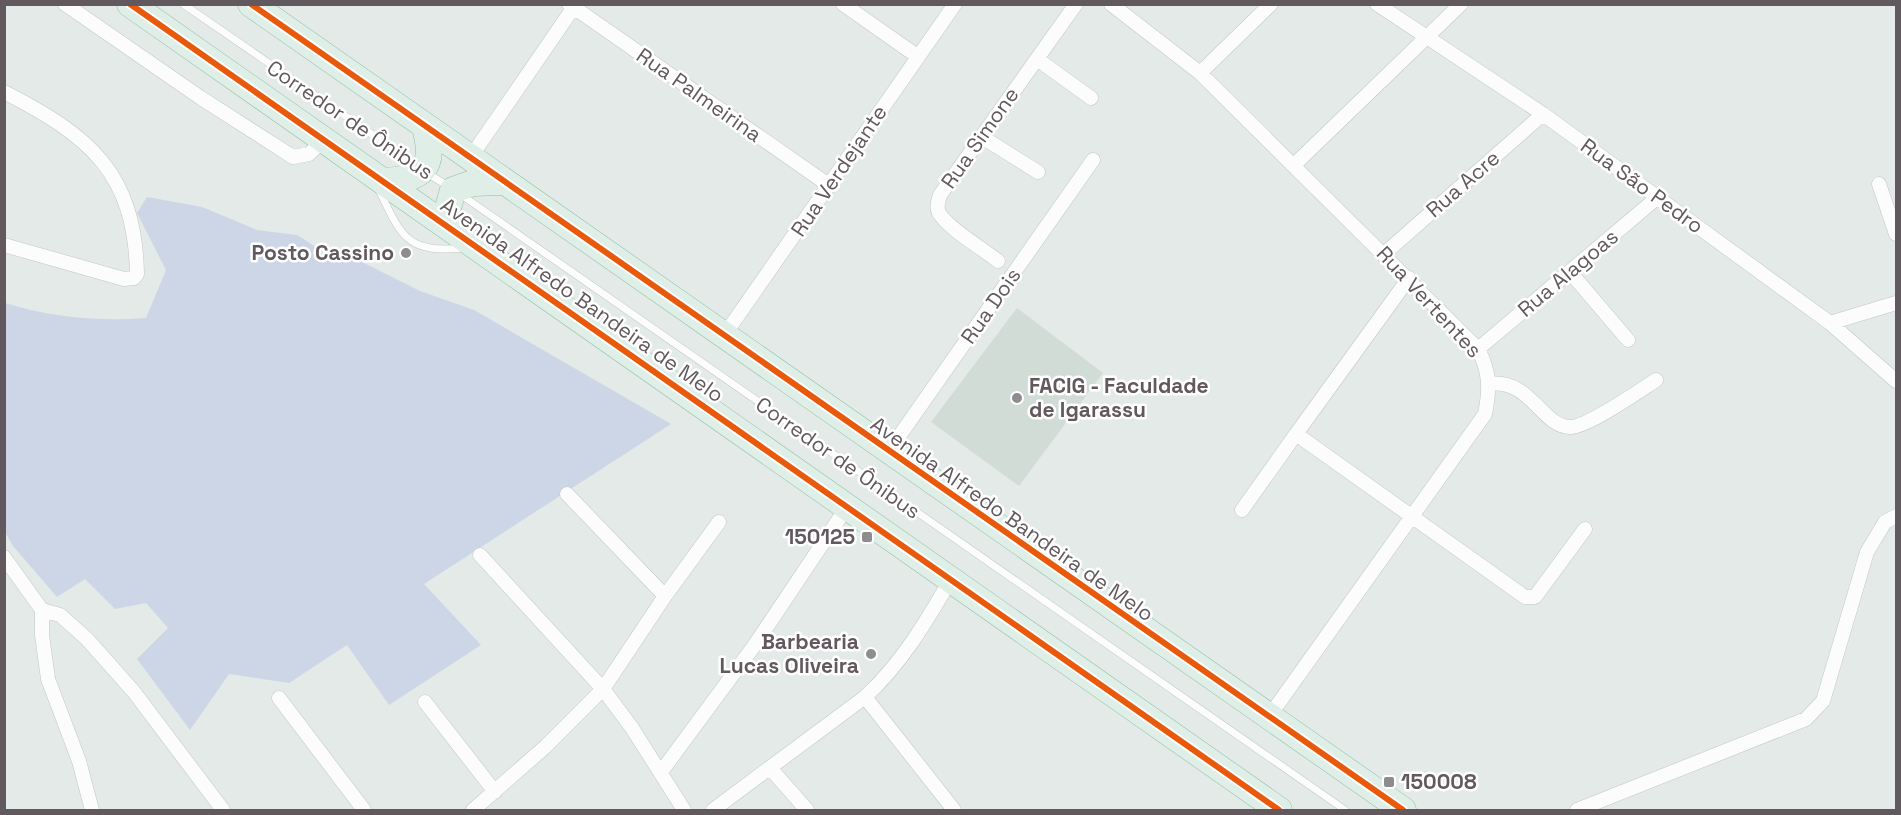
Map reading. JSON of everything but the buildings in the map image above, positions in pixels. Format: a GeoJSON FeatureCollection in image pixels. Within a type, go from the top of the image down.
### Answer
{"type":"FeatureCollection","features":[{"type":"Feature","properties":{"kind":"highway","name":"Avenida Alfredo Bandeira de Melo"},"geometry":{"type":"LineString","coordinates":[[130,4],[1279,810]]}},
{"type":"Feature","properties":{"kind":"highway","name":"Avenida Alfredo Bandeira de Melo"},"geometry":{"type":"LineString","coordinates":[[251,4],[723,337],[1403,810]]}},
{"type":"Feature","properties":{"kind":"highway"},"geometry":{"type":"LineString","coordinates":[[376,176],[411,178],[424,170],[428,162],[429,140],[426,127]]}},
{"type":"Feature","properties":{"kind":"highway"},"geometry":{"type":"LineString","coordinates":[[451,228],[446,215],[453,190],[473,183],[502,182]]}},
{"type":"Feature","properties":{"kind":"street"},"geometry":{"type":"LineString","coordinates":[[65,4],[201,98],[293,157],[309,154],[324,140]]}},
{"type":"Feature","properties":{"kind":"street"},"geometry":{"type":"LineString","coordinates":[[843,4],[917,56]]}},
{"type":"Feature","properties":{"kind":"street","name":"Rua Verdejante"},"geometry":{"type":"LineString","coordinates":[[723,337],[955,4]]}},
{"type":"Feature","properties":{"kind":"street","name":"Rua Simone"},"geometry":{"type":"LineString","coordinates":[[998,261],[947,222],[938,212],[937,204],[940,195],[1076,4]]}},
{"type":"Feature","properties":{"kind":"street","name":"Rua Vertentes"},"geometry":{"type":"LineString","coordinates":[[1111,4],[1200,73],[1409,278],[1478,349],[1485,362],[1489,384],[1485,414],[1268,718]]}},
{"type":"Feature","properties":{"kind":"street"},"geometry":{"type":"LineString","coordinates":[[1200,73],[1271,4]]}},
{"type":"Feature","properties":{"kind":"street","name":"Rua São Pedro"},"geometry":{"type":"LineString","coordinates":[[1377,4],[1427,40],[1543,114],[1658,197],[1830,323],[1896,381]]}},
{"type":"Feature","properties":{"kind":"street"},"geometry":{"type":"LineString","coordinates":[[1294,165],[1427,40],[1461,4]]}},
{"type":"Feature","properties":{"kind":"street"},"geometry":{"type":"LineString","coordinates":[[470,158],[573,6]]}},
{"type":"Feature","properties":{"kind":"street","name":"Rua Palmeirina"},"geometry":{"type":"LineString","coordinates":[[573,6],[830,186]]}},
{"type":"Feature","properties":{"kind":"street"},"geometry":{"type":"LineString","coordinates":[[1037,59],[1091,98]]}},
{"type":"Feature","properties":{"kind":"street"},"geometry":{"type":"LineString","coordinates":[[4,92],[41,111],[85,142],[110,169],[125,200],[131,221],[136,243],[137,274],[134,278],[124,279],[4,245]]}},
{"type":"Feature","properties":{"kind":"street","name":"Rua Acre"},"geometry":{"type":"LineString","coordinates":[[1384,254],[1543,114]]}},
{"type":"Feature","properties":{"kind":"street"},"geometry":{"type":"LineString","coordinates":[[982,136],[1038,172]]}},
{"type":"Feature","properties":{"kind":"street","name":"Rua Dois"},"geometry":{"type":"LineString","coordinates":[[888,452],[1093,160]]}},
{"type":"Feature","properties":{"kind":"street"},"geometry":{"type":"LineString","coordinates":[[1879,184],[1896,234]]}},
{"type":"Feature","properties":{"kind":"street","name":"Rua Alagoas"},"geometry":{"type":"LineString","coordinates":[[1478,349],[1658,197]]}},
{"type":"Feature","properties":{"kind":"street"},"geometry":{"type":"LineString","coordinates":[[1570,272],[1628,340]]}},
{"type":"Feature","properties":{"kind":"street"},"geometry":{"type":"LineString","coordinates":[[1242,510],[1409,278]]}},
{"type":"Feature","properties":{"kind":"street"},"geometry":{"type":"LineString","coordinates":[[1830,323],[1896,303]]}},
{"type":"Feature","properties":{"kind":"street"},"geometry":{"type":"LineString","coordinates":[[1489,384],[1502,382],[1515,386],[1562,426],[1571,427],[1594,418],[1656,380]]}},
{"type":"Feature","properties":{"kind":"street"},"geometry":{"type":"LineString","coordinates":[[1296,434],[1525,597],[1535,597],[1585,529]]}},
{"type":"Feature","properties":{"kind":"street"},"geometry":{"type":"LineString","coordinates":[[567,494],[664,596]]}},
{"type":"Feature","properties":{"kind":"street"},"geometry":{"type":"LineString","coordinates":[[661,772],[754,646],[847,507]]}},
{"type":"Feature","properties":{"kind":"street"},"geometry":{"type":"LineString","coordinates":[[1576,810],[1806,719],[1815,712],[1823,701],[1867,552],[1885,522],[1896,516]]}},
{"type":"Feature","properties":{"kind":"street"},"geometry":{"type":"LineString","coordinates":[[473,810],[545,747],[603,689],[634,646],[664,596],[719,522]]}},
{"type":"Feature","properties":{"kind":"street"},"geometry":{"type":"LineString","coordinates":[[480,555],[603,689],[661,772],[684,810]]}},
{"type":"Feature","properties":{"kind":"street"},"geometry":{"type":"LineString","coordinates":[[4,556],[42,610],[42,635],[48,679],[79,761],[92,810]]}},
{"type":"Feature","properties":{"kind":"street"},"geometry":{"type":"LineString","coordinates":[[713,810],[865,697],[883,680],[915,638],[951,579]]}},
{"type":"Feature","properties":{"kind":"street"},"geometry":{"type":"LineString","coordinates":[[42,610],[60,615],[87,639],[134,692],[191,771],[223,810]]}},
{"type":"Feature","properties":{"kind":"street"},"geometry":{"type":"LineString","coordinates":[[865,697],[954,810]]}},
{"type":"Feature","properties":{"kind":"street"},"geometry":{"type":"LineString","coordinates":[[279,698],[364,810]]}},
{"type":"Feature","properties":{"kind":"street"},"geometry":{"type":"LineString","coordinates":[[425,702],[495,792]]}},
{"type":"Feature","properties":{"kind":"street"},"geometry":{"type":"LineString","coordinates":[[770,768],[807,810]]}},
{"type":"Feature","properties":{"kind":"lane","name":"Corredor de Ônibus"},"geometry":{"type":"LineString","coordinates":[[183,4],[1345,810]]}},
{"type":"Feature","properties":{"kind":"lane"},"geometry":{"type":"LineString","coordinates":[[376,176],[393,216],[413,243],[435,250],[478,246]]}},
{"type":"Feature","properties":{"kind":"shaded area"},"geometry":{"type":"Polygon","coordinates":[[[147,197],[202,207],[257,230],[297,235],[335,259],[352,257],[420,291],[474,310],[671,424],[424,584],[481,645],[389,705],[347,645],[289,683],[229,674],[190,730],[137,659],[168,628],[146,603],[115,609],[85,579],[57,597],[13,546],[5,532],[5,303],[39,312],[75,317],[146,318],[166,270],[137,213],[147,197]]]}},
{"type":"Feature","properties":{"kind":"shaded area","name":"FACIG - Faculdade de Igarassu"},"geometry":{"type":"Polygon","coordinates":[[[1017,308],[1103,373],[1019,486],[931,422],[1017,308]]]}},
{"type":"Feature","properties":{"kind":"cycle path"},"geometry":{"type":"LineString","coordinates":[[130,4],[1279,810]]}},
{"type":"Feature","properties":{"kind":"cycle path"},"geometry":{"type":"LineString","coordinates":[[251,4],[1403,810]]}},
{"type":"Feature","properties":{"kind":"place","name":"Posto Cassino"},"geometry":{"type":"Point","coordinates":[406,253]}},
{"type":"Feature","properties":{"kind":"place","name":"FACIG - Faculdade de Igarassu"},"geometry":{"type":"Point","coordinates":[1017,398]}},
{"type":"Feature","properties":{"kind":"place","name":"150125"},"geometry":{"type":"Point","coordinates":[867,537]}},
{"type":"Feature","properties":{"kind":"place","name":"Barbearia Lucas Oliveira"},"geometry":{"type":"Point","coordinates":[871,654]}},
{"type":"Feature","properties":{"kind":"place","name":"150008"},"geometry":{"type":"Point","coordinates":[1389,782]}}]}
